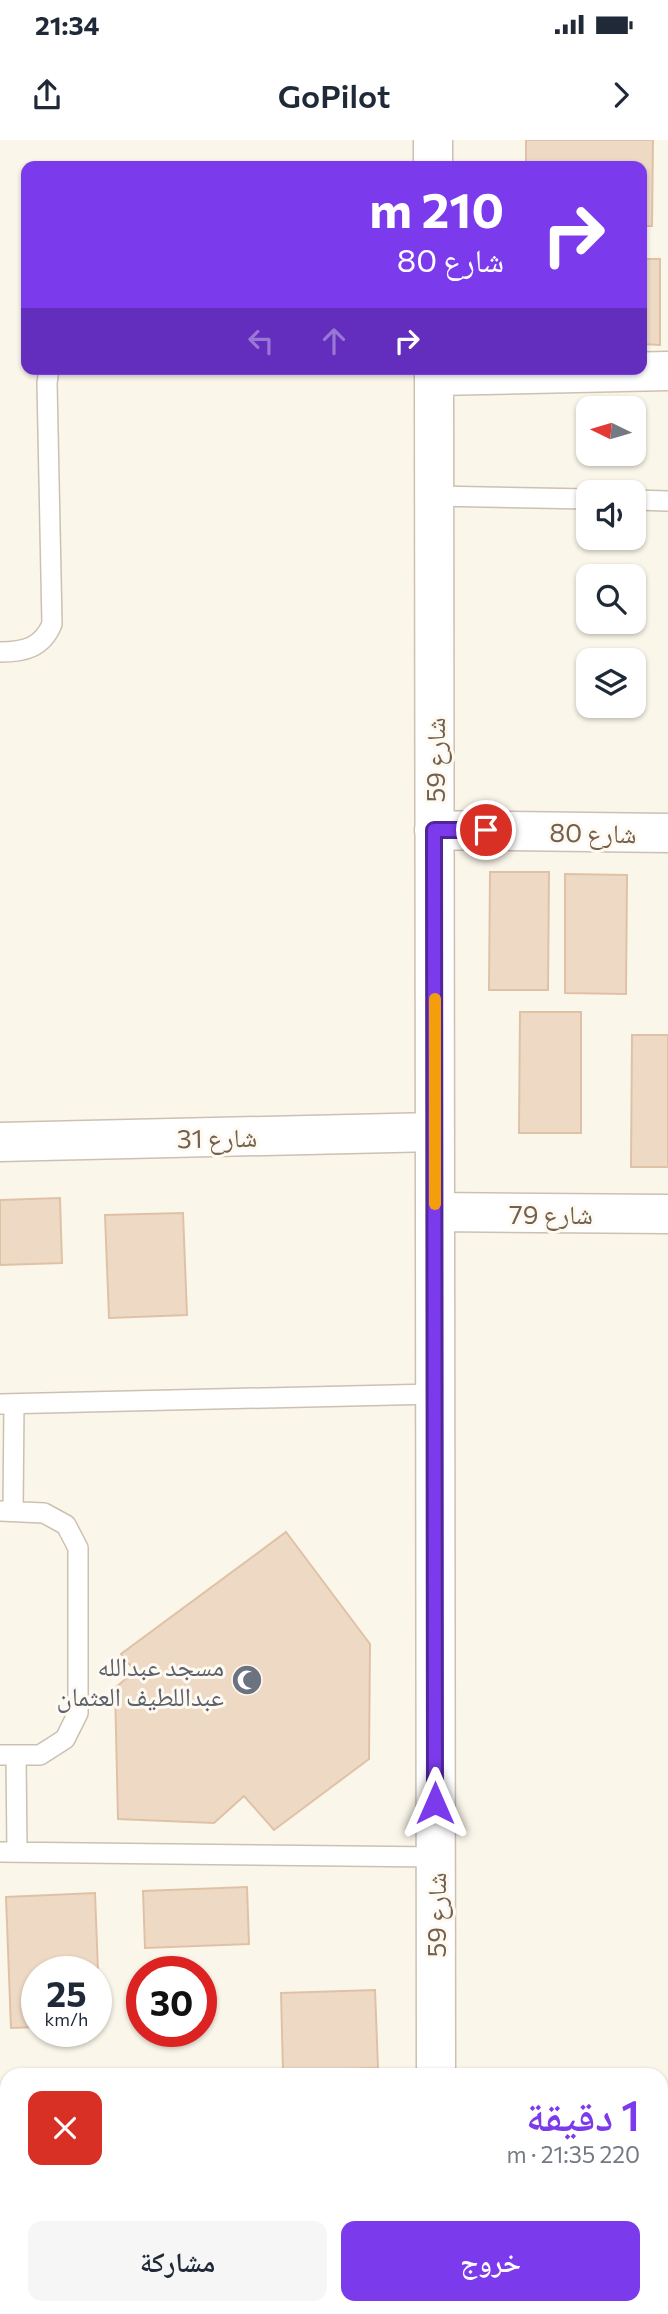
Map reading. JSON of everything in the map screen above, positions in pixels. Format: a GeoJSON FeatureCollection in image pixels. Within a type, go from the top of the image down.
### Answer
{"type":"FeatureCollection","features":[{"type":"Feature","properties":{"kind":"street"},"geometry":{"type":"LineString","coordinates":[[433,140],[433,161]]}},
{"type":"Feature","properties":{"kind":"street"},"geometry":{"type":"LineString","coordinates":[[647,371],[668,371]]}},
{"type":"Feature","properties":{"kind":"street","name":"شارع 59"},"geometry":{"type":"LineString","coordinates":[[434,375],[436,2068]]}},
{"type":"Feature","properties":{"kind":"street","name":"شارع 80"},"geometry":{"type":"LineString","coordinates":[[434,830],[668,833]]}},
{"type":"Feature","properties":{"kind":"street","name":"شارع 31"},"geometry":{"type":"LineString","coordinates":[[0,1142],[435,1132]]}},
{"type":"Feature","properties":{"kind":"street","name":"شارع 79"},"geometry":{"type":"LineString","coordinates":[[435,1212],[668,1214]]}},
{"type":"Feature","properties":{"kind":"lane"},"geometry":{"type":"LineString","coordinates":[[0,652],[20,652],[32,648],[42,641],[52,624],[48,375]]}},
{"type":"Feature","properties":{"kind":"lane"},"geometry":{"type":"LineString","coordinates":[[434,495],[576,499]]}},
{"type":"Feature","properties":{"kind":"lane"},"geometry":{"type":"LineString","coordinates":[[646,500],[668,501]]}},
{"type":"Feature","properties":{"kind":"lane"},"geometry":{"type":"LineString","coordinates":[[435,1394],[7,1404],[6,1511],[44,1513],[66,1525],[78,1548],[78,1713],[65,1740],[40,1755],[8,1755],[8,1852],[435,1857]]}},
{"type":"Feature","properties":{"kind":"building"},"geometry":{"type":"Polygon","coordinates":[[[526,140],[653,140],[652,226],[647,226],[647,161],[526,161],[526,140]]]}},
{"type":"Feature","properties":{"kind":"building"},"geometry":{"type":"Polygon","coordinates":[[[647,259],[660,259],[660,345],[647,344],[647,259]]]}},
{"type":"Feature","properties":{"kind":"building"},"geometry":{"type":"Polygon","coordinates":[[[490,872],[549,872],[548,990],[489,990],[490,872]]]}},
{"type":"Feature","properties":{"kind":"building"},"geometry":{"type":"Polygon","coordinates":[[[565,874],[627,875],[626,994],[565,993],[565,874]]]}},
{"type":"Feature","properties":{"kind":"building"},"geometry":{"type":"Polygon","coordinates":[[[520,1012],[581,1012],[581,1133],[519,1133],[520,1012]]]}},
{"type":"Feature","properties":{"kind":"building"},"geometry":{"type":"Polygon","coordinates":[[[632,1035],[668,1035],[668,1167],[631,1167],[632,1035]]]}},
{"type":"Feature","properties":{"kind":"building"},"geometry":{"type":"Polygon","coordinates":[[[60,1198],[62,1263],[0,1265],[0,1200],[60,1198]]]}},
{"type":"Feature","properties":{"kind":"building"},"geometry":{"type":"Polygon","coordinates":[[[183,1213],[187,1315],[109,1318],[105,1215],[183,1213]]]}},
{"type":"Feature","properties":{"kind":"building","name":"مسجد عبدالله عبداللطيف العثمان"},"geometry":{"type":"Polygon","coordinates":[[[286,1532],[370,1644],[369,1759],[274,1830],[244,1796],[214,1823],[118,1819],[115,1688],[135,1671],[121,1654],[286,1532]]]}},
{"type":"Feature","properties":{"kind":"building"},"geometry":{"type":"Polygon","coordinates":[[[247,1887],[249,1944],[145,1948],[143,1891],[247,1887]]]}},
{"type":"Feature","properties":{"kind":"building"},"geometry":{"type":"Polygon","coordinates":[[[95,1893],[97,1956],[21,1956],[21,2028],[11,2028],[6,1897],[95,1893]]]}},
{"type":"Feature","properties":{"kind":"building"},"geometry":{"type":"Polygon","coordinates":[[[375,1990],[378,2068],[283,2068],[281,1993],[375,1990]]]}},
{"type":"Feature","properties":{"kind":"slow traffic"},"geometry":{"type":"LineString","coordinates":[[435,999],[435,1204]]}},
{"type":"Feature","properties":{"kind":"place","name":"مسجد عبدالله عبداللطيف العثمان"},"geometry":{"type":"Point","coordinates":[247,1680]}},
{"type":"Feature","properties":{"kind":"route"},"geometry":{"type":"LineString","coordinates":[[435,1803],[434,830],[486,830]]}}]}
